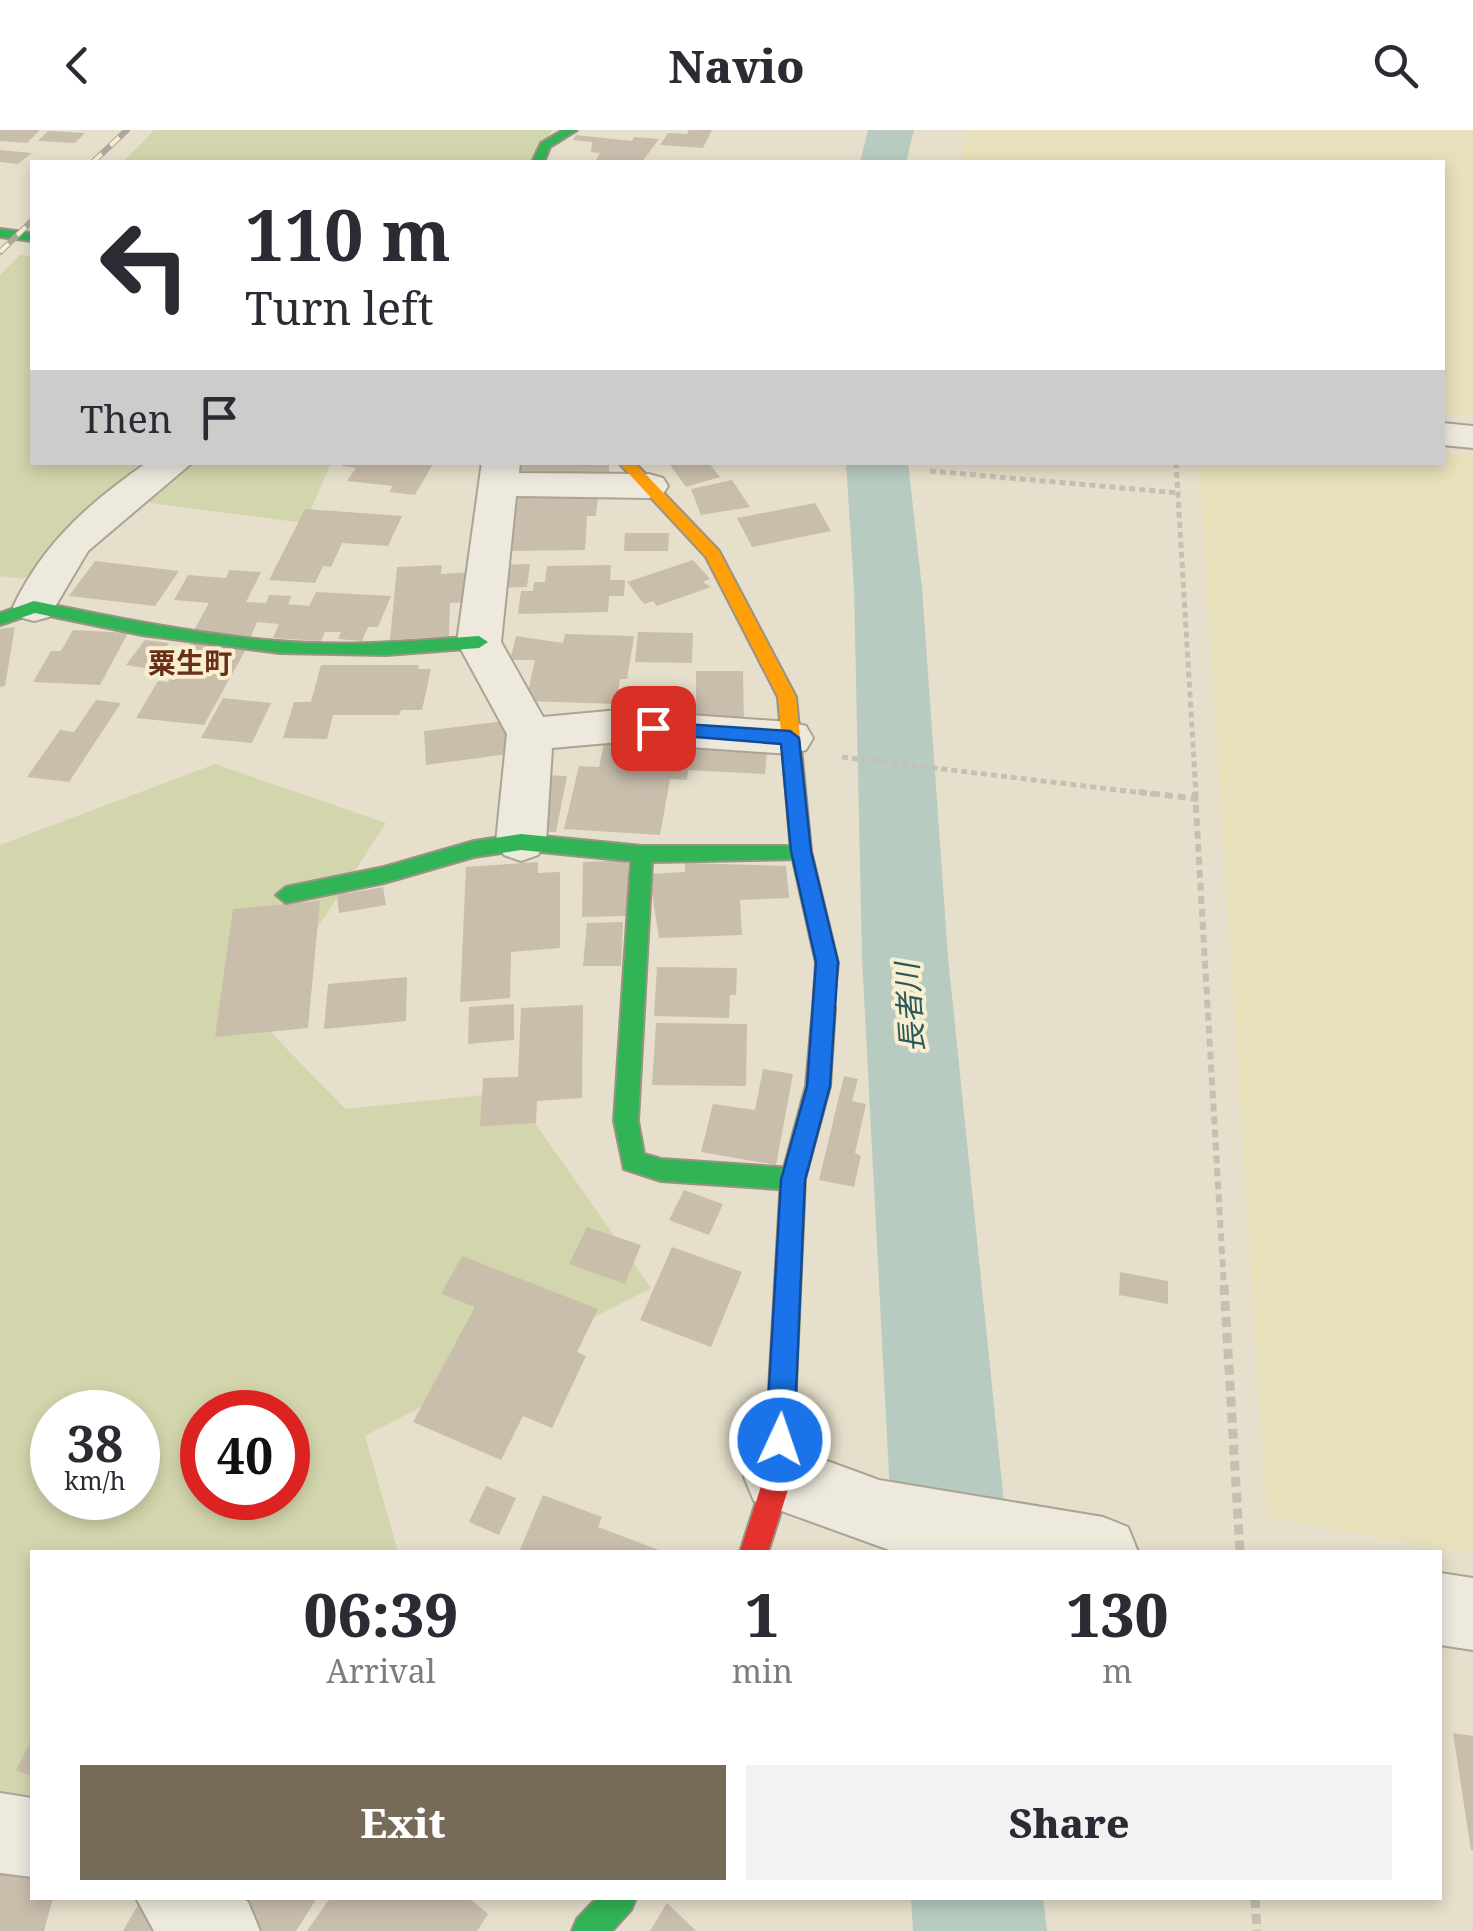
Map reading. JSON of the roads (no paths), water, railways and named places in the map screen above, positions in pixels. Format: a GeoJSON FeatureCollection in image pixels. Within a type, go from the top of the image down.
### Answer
{"type":"FeatureCollection","features":[{"type":"Feature","properties":{"kind":"street"},"geometry":{"type":"LineString","coordinates":[[539,160],[545,145],[571,130]]}},
{"type":"Feature","properties":{"kind":"street"},"geometry":{"type":"LineString","coordinates":[[0,233],[30,237]]}},
{"type":"Feature","properties":{"kind":"street"},"geometry":{"type":"LineString","coordinates":[[1445,434],[1473,437]]}},
{"type":"Feature","properties":{"kind":"street"},"geometry":{"type":"LineString","coordinates":[[17,613],[71,541],[124,496],[170,465]]}},
{"type":"Feature","properties":{"kind":"street"},"geometry":{"type":"LineString","coordinates":[[521,842],[530,734],[479,642],[500,473],[637,474],[713,554],[788,697],[801,851],[827,962],[818,1086],[793,1180],[778,1477],[755,1550]]}},
{"type":"Feature","properties":{"kind":"street"},"geometry":{"type":"LineString","coordinates":[[17,613],[280,647],[386,649],[479,642]]}},
{"type":"Feature","properties":{"kind":"street"},"geometry":{"type":"LineString","coordinates":[[530,734],[619,726],[790,738]]}},
{"type":"Feature","properties":{"kind":"street"},"geometry":{"type":"LineString","coordinates":[[286,896],[384,875],[474,849],[521,842],[642,854],[801,851]]}},
{"type":"Feature","properties":{"kind":"street"},"geometry":{"type":"LineString","coordinates":[[642,854],[626,1121],[633,1160],[661,1170],[793,1180]]}},
{"type":"Feature","properties":{"kind":"street"},"geometry":{"type":"LineString","coordinates":[[778,1477],[879,1515],[1091,1550]]}},
{"type":"Feature","properties":{"kind":"street"},"geometry":{"type":"LineString","coordinates":[[1442,1609],[1473,1614]]}},
{"type":"Feature","properties":{"kind":"street"},"geometry":{"type":"LineString","coordinates":[[0,1833],[30,1837]]}},
{"type":"Feature","properties":{"kind":"street"},"geometry":{"type":"LineString","coordinates":[[179,1900],[218,1931]]}},
{"type":"Feature","properties":{"kind":"street"},"geometry":{"type":"LineString","coordinates":[[588,1931],[617,1900]]}},
{"type":"Feature","properties":{"kind":"waterway","name":"長者川"},"geometry":{"type":"LineString","coordinates":[[884,160],[891,130]]}},
{"type":"Feature","properties":{"kind":"waterway","name":"長者川"},"geometry":{"type":"LineString","coordinates":[[877,465],[888,588],[905,957],[951,1550]]}},
{"type":"Feature","properties":{"kind":"waterway","name":"長者川"},"geometry":{"type":"LineString","coordinates":[[977,1900],[980,1931]]}},
{"type":"Feature","properties":{"kind":"railway"},"geometry":{"type":"LineString","coordinates":[[95,160],[127,130]]}},
{"type":"Feature","properties":{"kind":"railway"},"geometry":{"type":"LineString","coordinates":[[0,252],[30,223]]}},
{"type":"Feature","properties":{"kind":"district","name":"粟生町"},"geometry":{"type":"Point","coordinates":[190,662]}}]}
